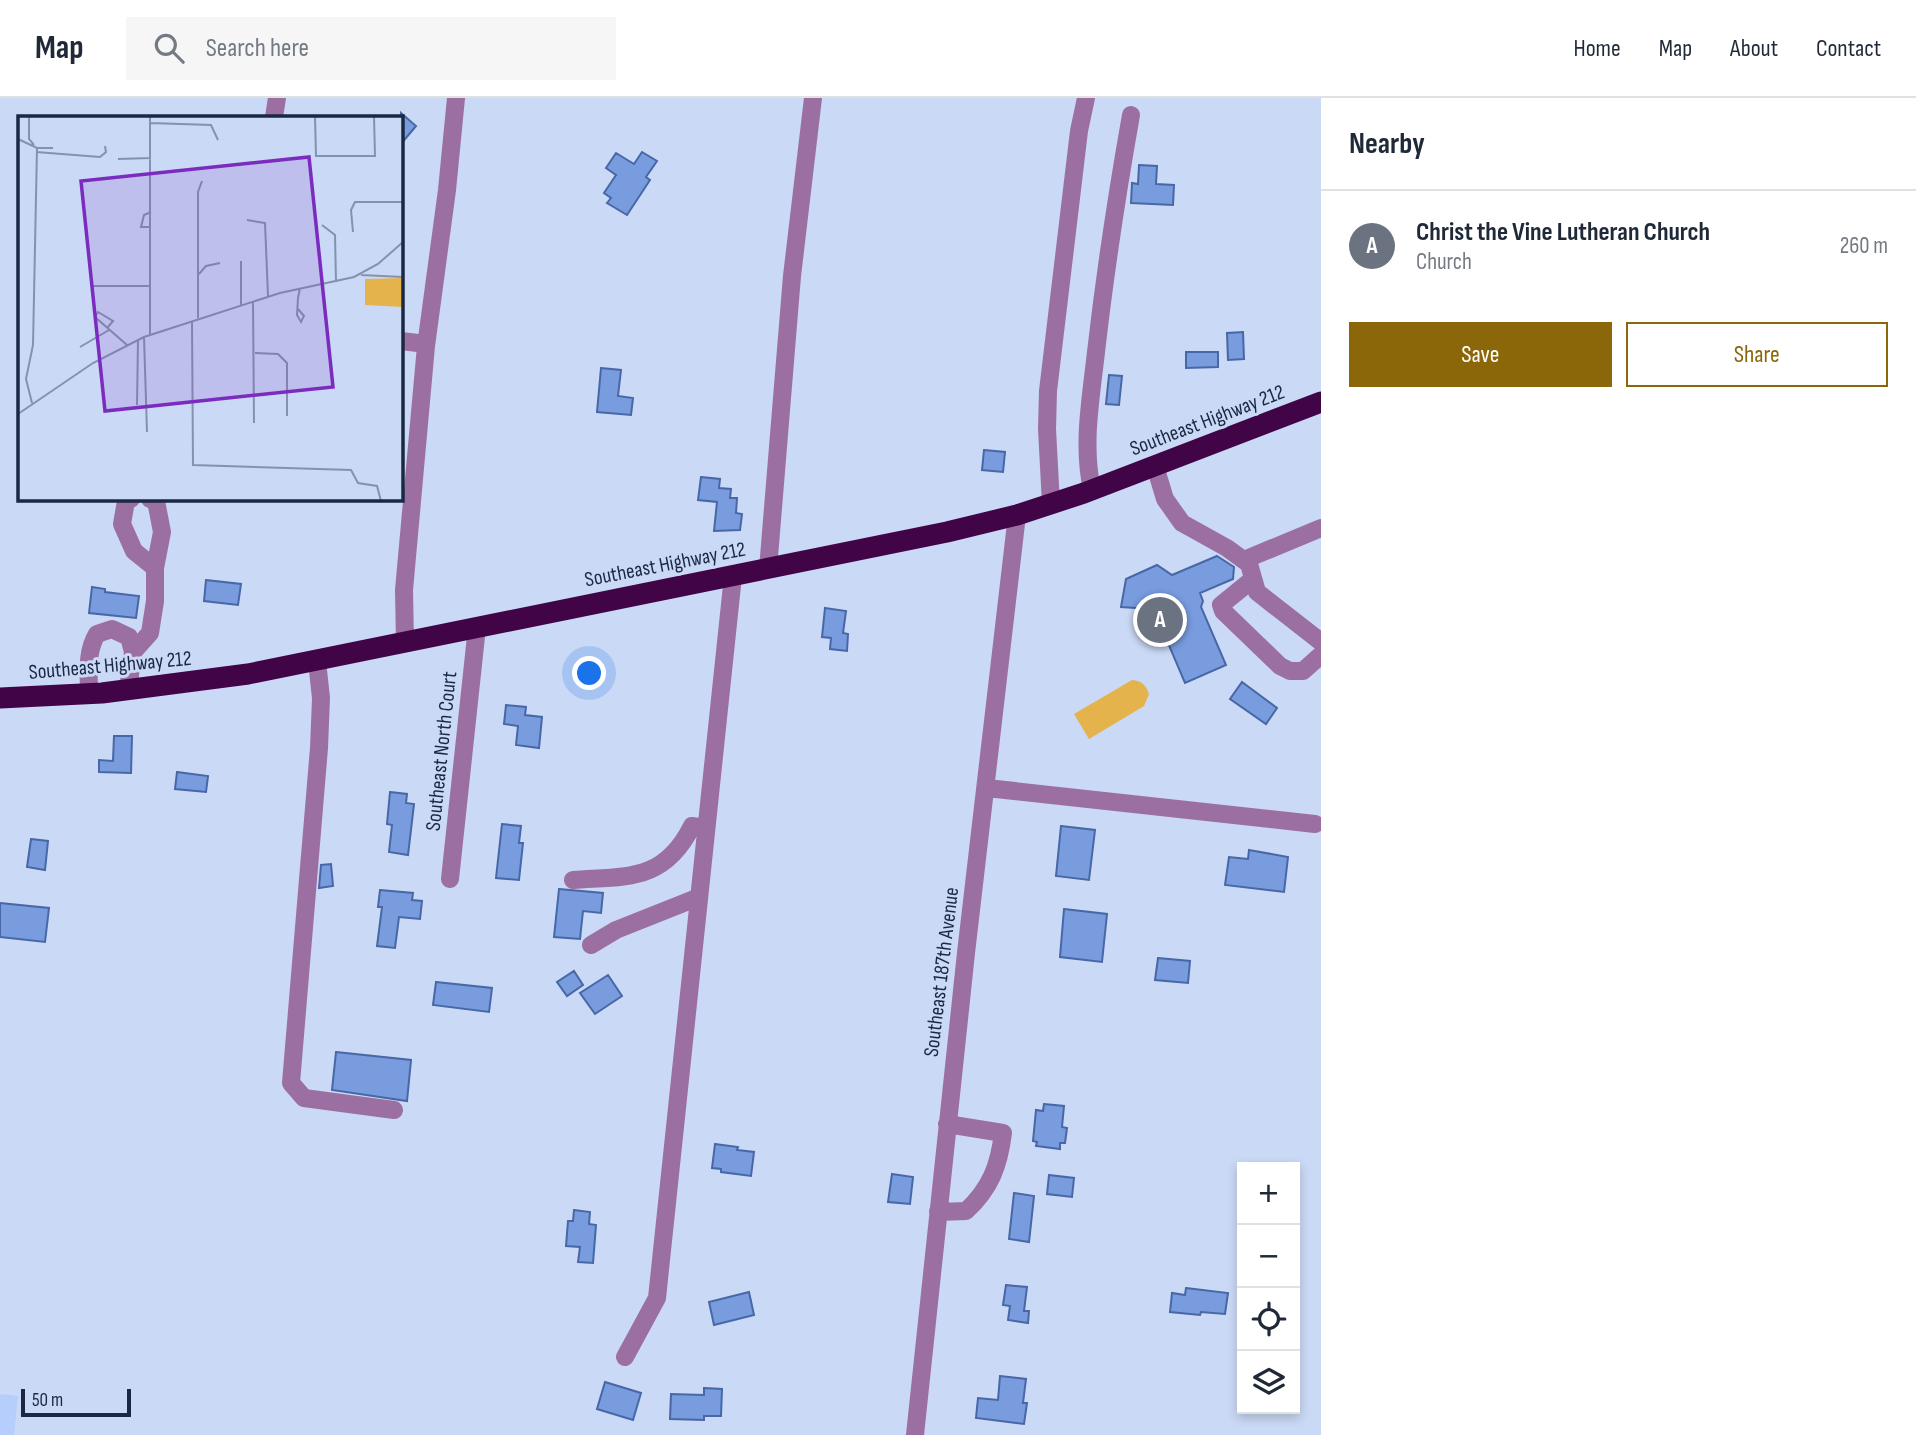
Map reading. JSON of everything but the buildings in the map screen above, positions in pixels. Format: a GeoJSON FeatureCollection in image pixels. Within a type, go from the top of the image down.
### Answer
{"type":"FeatureCollection","features":[{"type":"Feature","properties":{"kind":"highway","name":"Southeast Highway 212"},"geometry":{"type":"LineString","coordinates":[[0,698],[128,691],[317,661],[1017,515],[1092,490],[1321,402]]}},
{"type":"Feature","properties":{"kind":"street"},"geometry":{"type":"LineString","coordinates":[[274,116],[277,98]]}},
{"type":"Feature","properties":{"kind":"street"},"geometry":{"type":"LineString","coordinates":[[405,643],[404,590],[426,344],[447,190],[456,98]]}},
{"type":"Feature","properties":{"kind":"street"},"geometry":{"type":"LineString","coordinates":[[768,569],[792,276],[813,98]]}},
{"type":"Feature","properties":{"kind":"street"},"geometry":{"type":"LineString","coordinates":[[1051,504],[1048,391],[1079,131],[1086,98]]}},
{"type":"Feature","properties":{"kind":"street"},"geometry":{"type":"LineString","coordinates":[[1092,490],[1087,467],[1088,420],[1105,269],[1131,115]]}},
{"type":"Feature","properties":{"kind":"street"},"geometry":{"type":"LineString","coordinates":[[402,341],[426,344]]}},
{"type":"Feature","properties":{"kind":"street"},"geometry":{"type":"LineString","coordinates":[[1155,466],[1165,499],[1182,523],[1227,548],[1249,564],[1257,592],[1321,642]]}},
{"type":"Feature","properties":{"kind":"street"},"geometry":{"type":"LineString","coordinates":[[128,500],[126,501],[122,524],[134,551],[155,569]]}},
{"type":"Feature","properties":{"kind":"street"},"geometry":{"type":"LineString","coordinates":[[133,652],[150,633],[155,601],[155,569],[162,532],[156,501],[153,500]]}},
{"type":"Feature","properties":{"kind":"street","name":"Southeast 187th Avenue"},"geometry":{"type":"LineString","coordinates":[[915,1435],[947,1124],[1017,515]]}},
{"type":"Feature","properties":{"kind":"street"},"geometry":{"type":"LineString","coordinates":[[1244,560],[1321,528]]}},
{"type":"Feature","properties":{"kind":"street"},"geometry":{"type":"LineString","coordinates":[[625,1357],[657,1298],[733,576]]}},
{"type":"Feature","properties":{"kind":"street"},"geometry":{"type":"LineString","coordinates":[[1253,579],[1221,605],[1223,611],[1280,666],[1290,671],[1303,671],[1321,655]]}},
{"type":"Feature","properties":{"kind":"street","name":"Southeast North Court"},"geometry":{"type":"LineString","coordinates":[[450,879],[477,627]]}},
{"type":"Feature","properties":{"kind":"street"},"geometry":{"type":"LineString","coordinates":[[89,694],[92,643],[97,634],[112,629],[129,637],[133,652],[128,691]]}},
{"type":"Feature","properties":{"kind":"street"},"geometry":{"type":"LineString","coordinates":[[317,661],[321,698],[319,748],[291,1083],[304,1098],[394,1110]]}},
{"type":"Feature","properties":{"kind":"street"},"geometry":{"type":"LineString","coordinates":[[986,788],[1315,824]]}},
{"type":"Feature","properties":{"kind":"street"},"geometry":{"type":"LineString","coordinates":[[573,880],[633,876],[657,868],[672,857],[691,826],[705,828]]}},
{"type":"Feature","properties":{"kind":"street"},"geometry":{"type":"LineString","coordinates":[[591,945],[616,930],[699,897]]}},
{"type":"Feature","properties":{"kind":"street"},"geometry":{"type":"LineString","coordinates":[[938,1212],[966,1211],[976,1201],[999,1164],[1003,1133],[947,1124]]}},
{"type":"Feature","properties":{"kind":"shaded area"},"geometry":{"type":"Polygon","coordinates":[[[1132,680],[1141,682],[1148,691],[1144,706],[1089,739],[1074,714],[1132,680]]]}},
{"type":"Feature","properties":{"kind":"shaded area"},"geometry":{"type":"Polygon","coordinates":[[[0,1394],[18,1396],[14,1435],[0,1435],[0,1394]]]}},
{"type":"Feature","properties":{"kind":"place","name":"Christ the Vine Lutheran Church"},"geometry":{"type":"Point","coordinates":[1160,620]}}]}
